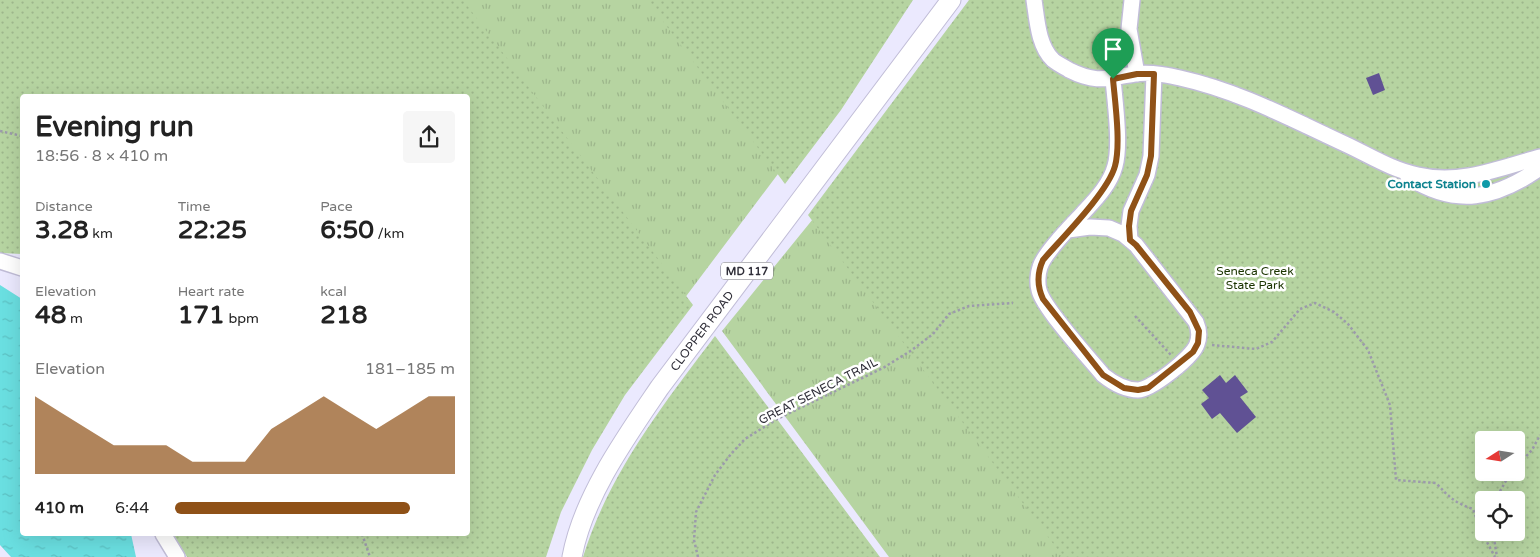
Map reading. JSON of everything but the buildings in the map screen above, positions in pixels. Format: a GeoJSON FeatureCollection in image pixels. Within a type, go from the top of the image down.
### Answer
{"type":"FeatureCollection","features":[{"type":"Feature","properties":{"kind":"main road","name":"CLOPPER ROAD"},"geometry":{"type":"LineString","coordinates":[[572,557],[574,543],[594,492],[626,436],[660,387],[950,0]]}},
{"type":"Feature","properties":{"kind":"lane"},"geometry":{"type":"LineString","coordinates":[[1034,0],[1039,30],[1045,48],[1053,60],[1078,74],[1094,80],[1113,79],[1137,74],[1154,74],[1206,85],[1256,102],[1392,167],[1434,191],[1450,196],[1498,191],[1516,184],[1540,168]]}},
{"type":"Feature","properties":{"kind":"lane"},"geometry":{"type":"LineString","coordinates":[[1132,0],[1129,29],[1137,74]]}},
{"type":"Feature","properties":{"kind":"lane"},"geometry":{"type":"LineString","coordinates":[[1130,240],[1131,211],[1147,175],[1151,156],[1154,74]]}},
{"type":"Feature","properties":{"kind":"lane"},"geometry":{"type":"LineString","coordinates":[[1068,230],[1090,226],[1110,228],[1123,234],[1136,245],[1190,312],[1199,331],[1198,343],[1193,352],[1148,388],[1138,390],[1124,388],[1103,375],[1049,308],[1039,290],[1039,267],[1043,260],[1068,230],[1099,194],[1115,167],[1117,150],[1113,79]]}},
{"type":"Feature","properties":{"kind":"lane"},"geometry":{"type":"LineString","coordinates":[[1392,167],[1418,175],[1458,178],[1540,157]]}},
{"type":"Feature","properties":{"kind":"lane"},"geometry":{"type":"LineString","coordinates":[[0,261],[20,267]]}},
{"type":"Feature","properties":{"kind":"lane"},"geometry":{"type":"LineString","coordinates":[[164,536],[177,557]]}},
{"type":"Feature","properties":{"kind":"path"},"geometry":{"type":"LineString","coordinates":[[0,131],[20,136]]}},
{"type":"Feature","properties":{"kind":"path","name":"GREAT SENECA TRAIL"},"geometry":{"type":"LineString","coordinates":[[698,557],[694,540],[696,512],[715,475],[745,439],[777,419],[898,359],[933,334],[948,314],[969,306],[1013,302]]}},
{"type":"Feature","properties":{"kind":"path"},"geometry":{"type":"LineString","coordinates":[[1198,343],[1256,349],[1272,342],[1300,309],[1315,303],[1334,312],[1348,324],[1368,350],[1390,404],[1396,480],[1436,483],[1458,504],[1473,509],[1480,531],[1496,557]]}},
{"type":"Feature","properties":{"kind":"path"},"geometry":{"type":"LineString","coordinates":[[1135,316],[1179,364]]}},
{"type":"Feature","properties":{"kind":"path"},"geometry":{"type":"LineString","coordinates":[[1525,457],[1540,436]]}},
{"type":"Feature","properties":{"kind":"path"},"geometry":{"type":"LineString","coordinates":[[363,536],[370,557]]}},
{"type":"Feature","properties":{"kind":"path"},"geometry":{"type":"LineString","coordinates":[[1494,541],[1496,557]]}},
{"type":"Feature","properties":{"kind":"green space"},"geometry":{"type":"Polygon","coordinates":[[[0,0],[463,0],[693,305],[625,395],[592,450],[561,512],[546,557],[187,557],[174,536],[470,536],[470,94],[20,94],[20,254],[0,253],[0,0]]]}},
{"type":"Feature","properties":{"kind":"green space"},"geometry":{"type":"Polygon","coordinates":[[[447,0],[654,0],[781,170],[681,303],[447,0]]]}},
{"type":"Feature","properties":{"kind":"green space"},"geometry":{"type":"Polygon","coordinates":[[[647,0],[913,0],[841,110],[785,184],[647,0]]]}},
{"type":"Feature","properties":{"kind":"green space","name":"Seneca Creek State Park"},"geometry":{"type":"Polygon","coordinates":[[[969,0],[1540,0],[1540,557],[1063,557],[808,215],[969,0]]]}},
{"type":"Feature","properties":{"kind":"green space"},"geometry":{"type":"Polygon","coordinates":[[[817,214],[1076,557],[889,557],[722,331],[817,214]]]}},
{"type":"Feature","properties":{"kind":"green space"},"geometry":{"type":"Polygon","coordinates":[[[715,336],[880,557],[583,557],[594,526],[622,468],[657,414],[715,336]]]}},
{"type":"Feature","properties":{"kind":"water"},"geometry":{"type":"Polygon","coordinates":[[[0,285],[20,298],[20,536],[131,536],[136,557],[11,557],[0,545],[0,285]]]}},
{"type":"Feature","properties":{"kind":"place","name":"Contact Station"},"geometry":{"type":"Point","coordinates":[1486,184]}},
{"type":"Feature","properties":{"kind":"route"},"geometry":{"type":"LineString","coordinates":[[1137,74],[1154,74],[1151,156],[1147,175],[1131,211],[1130,240],[1190,312],[1199,331],[1198,343],[1193,352],[1156,383],[1148,388],[1138,390],[1124,388],[1113,383],[1103,375],[1049,308],[1039,290],[1038,279],[1039,267],[1043,260],[1099,194],[1115,167],[1117,150],[1113,79],[1137,74]]}}]}
